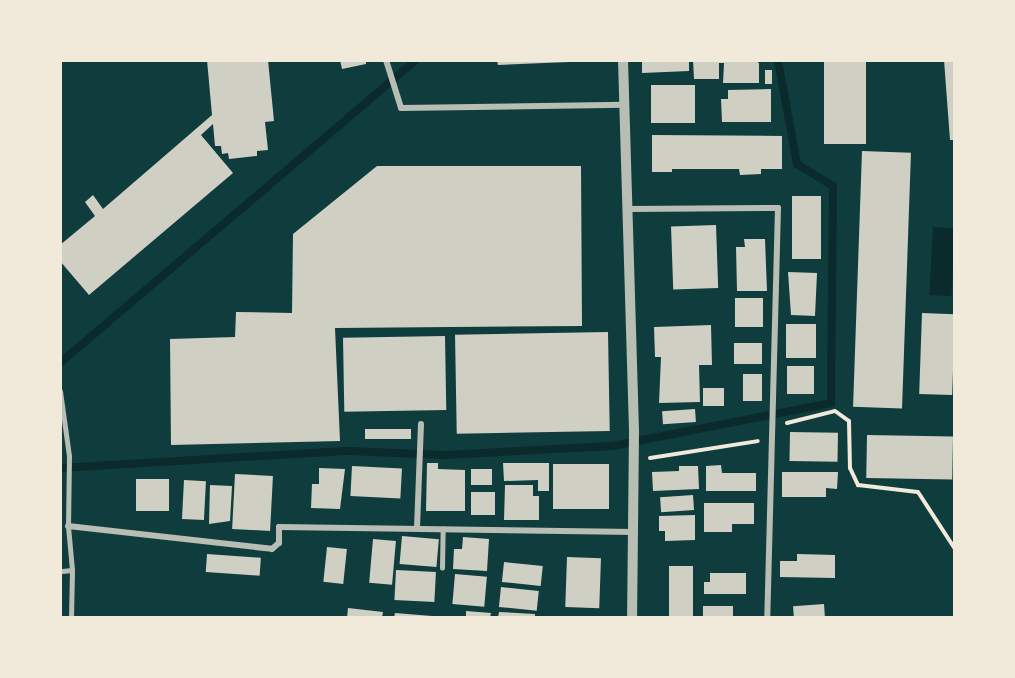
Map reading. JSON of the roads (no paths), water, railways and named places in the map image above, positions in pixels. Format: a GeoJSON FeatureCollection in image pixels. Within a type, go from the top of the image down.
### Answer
{"type":"FeatureCollection","features":[{"type":"Feature","properties":{"kind":"street"},"geometry":{"type":"LineString","coordinates":[[386,60],[392,89],[401,108],[625,105]]}},
{"type":"Feature","properties":{"kind":"street"},"geometry":{"type":"LineString","coordinates":[[623,60],[634,433],[632,618]]}},
{"type":"Feature","properties":{"kind":"street"},"geometry":{"type":"LineString","coordinates":[[629,209],[778,208],[770,439],[767,618]]}},
{"type":"Feature","properties":{"kind":"street"},"geometry":{"type":"LineString","coordinates":[[60,390],[69,456],[71,493],[68,526],[72,570],[71,618]]}},
{"type":"Feature","properties":{"kind":"street"},"geometry":{"type":"LineString","coordinates":[[417,528],[422,445],[421,424]]}},
{"type":"Feature","properties":{"kind":"street"},"geometry":{"type":"LineString","coordinates":[[68,526],[272,549],[279,543],[279,527],[634,532]]}},
{"type":"Feature","properties":{"kind":"street"},"geometry":{"type":"LineString","coordinates":[[62,571],[72,570]]}},
{"type":"Feature","properties":{"kind":"lane"},"geometry":{"type":"LineString","coordinates":[[442,528],[442,568]]}},
{"type":"Feature","properties":{"kind":"water"},"geometry":{"type":"Polygon","coordinates":[[[933,227],[955,228],[951,296],[929,295],[933,227]]]}},
{"type":"Feature","properties":{"kind":"waterway"},"geometry":{"type":"LineString","coordinates":[[60,363],[416,60]]}},
{"type":"Feature","properties":{"kind":"waterway"},"geometry":{"type":"LineString","coordinates":[[60,468],[349,451],[445,455],[612,446],[831,403],[833,186],[797,164],[778,60]]}}]}
